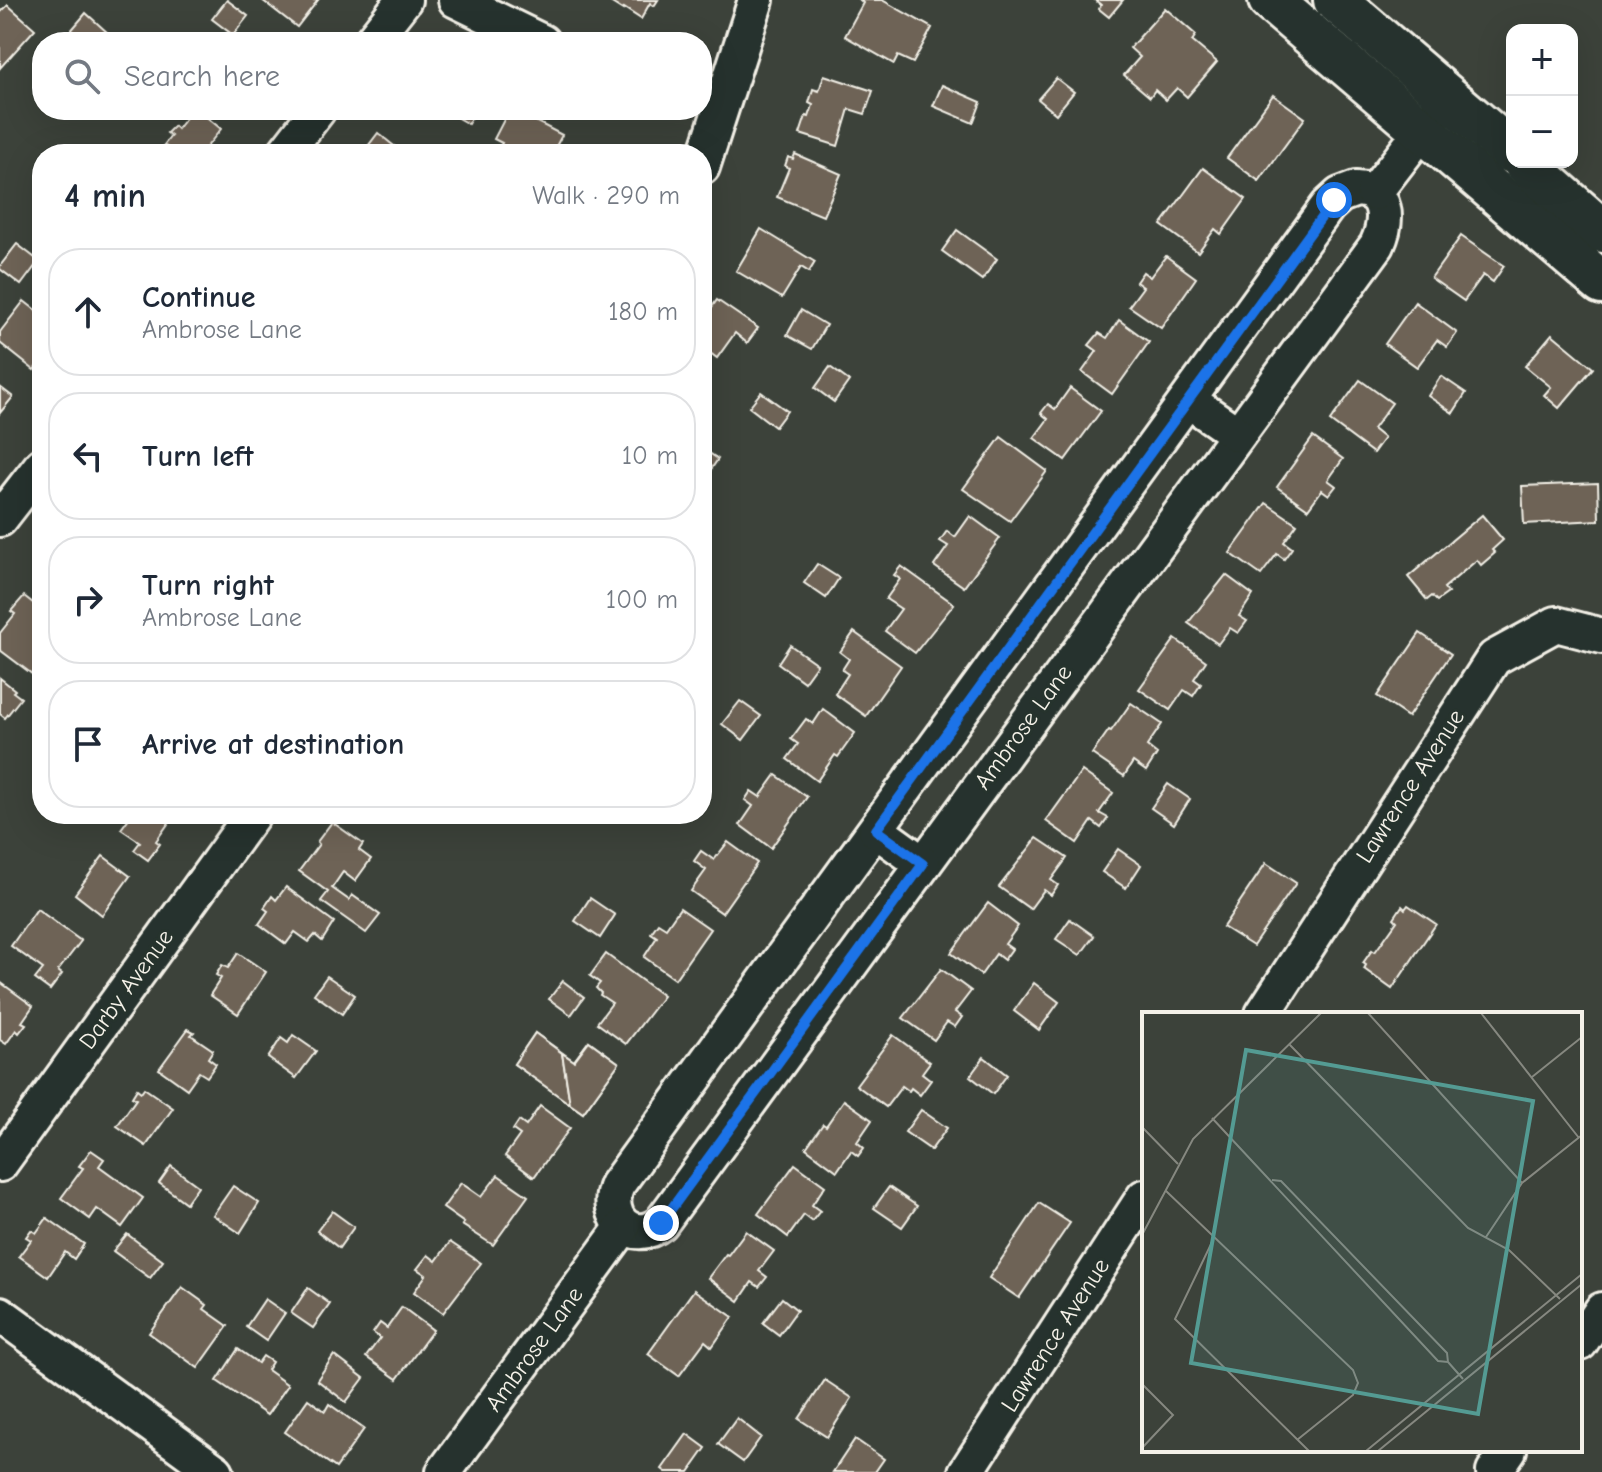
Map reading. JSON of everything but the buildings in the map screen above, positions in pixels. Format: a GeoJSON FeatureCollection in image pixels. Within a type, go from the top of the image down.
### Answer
{"type":"FeatureCollection","features":[{"type":"Feature","properties":{"kind":"main road"},"geometry":{"type":"LineString","coordinates":[[1270,0],[1602,283]]}},
{"type":"Feature","properties":{"kind":"main road"},"geometry":{"type":"LineString","coordinates":[[1335,0],[1506,147]]}},
{"type":"Feature","properties":{"kind":"main road"},"geometry":{"type":"LineString","coordinates":[[1531,168],[1602,231]]}},
{"type":"Feature","properties":{"kind":"street"},"geometry":{"type":"LineString","coordinates":[[379,32],[404,0]]}},
{"type":"Feature","properties":{"kind":"street"},"geometry":{"type":"LineString","coordinates":[[456,0],[522,32]]}},
{"type":"Feature","properties":{"kind":"street"},"geometry":{"type":"LineString","coordinates":[[712,107],[756,0]]}},
{"type":"Feature","properties":{"kind":"street"},"geometry":{"type":"LineString","coordinates":[[623,1227],[613,1207],[612,1199],[617,1185],[1334,200],[1356,189],[1374,193],[1449,97]]}},
{"type":"Feature","properties":{"kind":"street"},"geometry":{"type":"LineString","coordinates":[[292,144],[310,120]]}},
{"type":"Feature","properties":{"kind":"street"},"geometry":{"type":"LineString","coordinates":[[705,144],[709,120]]}},
{"type":"Feature","properties":{"kind":"street","name":"Ambrose Lane"},"geometry":{"type":"LineString","coordinates":[[444,1472],[623,1227],[645,1230],[661,1223],[1377,245],[1383,228],[1384,209],[1374,193]]}},
{"type":"Feature","properties":{"kind":"street"},"geometry":{"type":"LineString","coordinates":[[1188,400],[1237,434]]}},
{"type":"Feature","properties":{"kind":"street"},"geometry":{"type":"LineString","coordinates":[[0,519],[32,478]]}},
{"type":"Feature","properties":{"kind":"street","name":"Lawrence Avenue"},"geometry":{"type":"LineString","coordinates":[[1264,1012],[1494,658],[1556,624],[1602,636]]}},
{"type":"Feature","properties":{"kind":"street","name":"Darby Avenue"},"geometry":{"type":"LineString","coordinates":[[0,1164],[246,824]]}},
{"type":"Feature","properties":{"kind":"street"},"geometry":{"type":"LineString","coordinates":[[876,830],[923,864]]}},
{"type":"Feature","properties":{"kind":"street","name":"Lawrence Avenue"},"geometry":{"type":"LineString","coordinates":[[972,1471],[1142,1200]]}},
{"type":"Feature","properties":{"kind":"street"},"geometry":{"type":"LineString","coordinates":[[1582,1340],[1602,1310]]}},
{"type":"Feature","properties":{"kind":"street"},"geometry":{"type":"LineString","coordinates":[[0,1314],[216,1472]]}},
{"type":"Feature","properties":{"kind":"street"},"geometry":{"type":"LineString","coordinates":[[1494,1472],[1508,1452]]}},
{"type":"Feature","properties":{"kind":"route"},"geometry":{"type":"LineString","coordinates":[[661,1223],[923,864],[876,830],[1334,200]]}}]}
